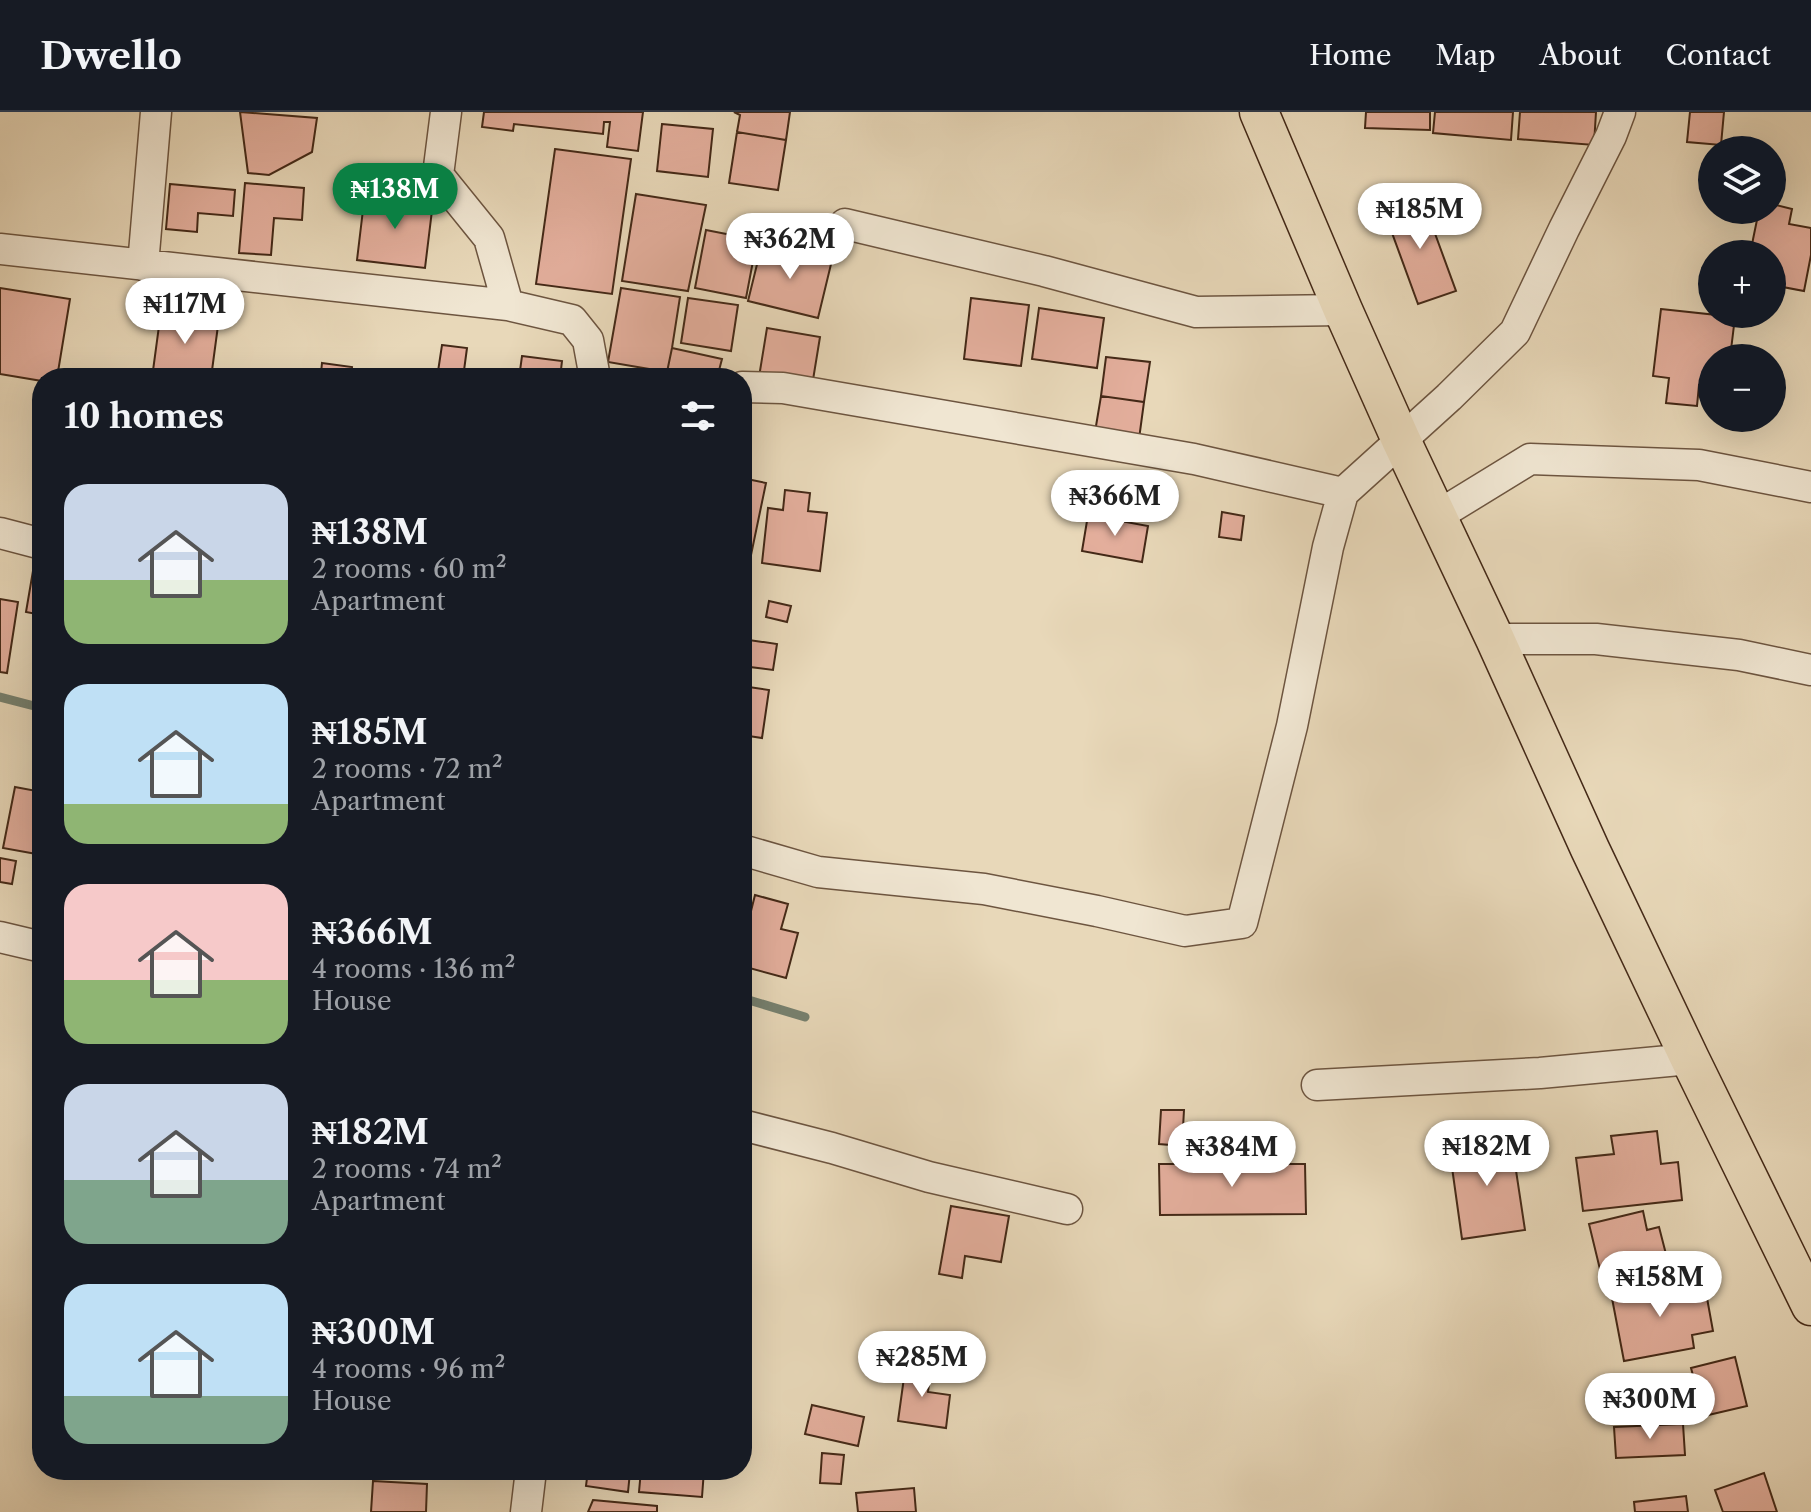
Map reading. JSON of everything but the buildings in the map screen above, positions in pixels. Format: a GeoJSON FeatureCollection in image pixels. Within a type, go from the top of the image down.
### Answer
{"type":"FeatureCollection","features":[{"type":"Feature","properties":{"kind":"main road"},"geometry":{"type":"LineString","coordinates":[[1259,112],[1401,440],[1590,849],[1811,1306]]}},
{"type":"Feature","properties":{"kind":"street"},"geometry":{"type":"LineString","coordinates":[[143,265],[156,112]]}},
{"type":"Feature","properties":{"kind":"street"},"geometry":{"type":"LineString","coordinates":[[446,112],[438,175],[489,238],[508,305]]}},
{"type":"Feature","properties":{"kind":"street"},"geometry":{"type":"LineString","coordinates":[[752,853],[818,872],[984,889],[1185,931],[1242,923],[1292,726],[1328,547],[1343,493],[1515,332],[1620,112]]}},
{"type":"Feature","properties":{"kind":"street"},"geometry":{"type":"LineString","coordinates":[[845,224],[1044,271],[1196,312],[1343,310]]}},
{"type":"Feature","properties":{"kind":"street"},"geometry":{"type":"LineString","coordinates":[[0,249],[508,305],[572,320],[588,340],[593,368]]}},
{"type":"Feature","properties":{"kind":"street"},"geometry":{"type":"LineString","coordinates":[[752,387],[783,388],[1194,459],[1343,493]]}},
{"type":"Feature","properties":{"kind":"street"},"geometry":{"type":"LineString","coordinates":[[1437,516],[1530,459],[1699,465],[1811,487]]}},
{"type":"Feature","properties":{"kind":"street"},"geometry":{"type":"LineString","coordinates":[[0,533],[32,541]]}},
{"type":"Feature","properties":{"kind":"street"},"geometry":{"type":"LineString","coordinates":[[1495,639],[1596,639],[1739,655],[1811,670]]}},
{"type":"Feature","properties":{"kind":"street"},"geometry":{"type":"LineString","coordinates":[[0,937],[32,945]]}},
{"type":"Feature","properties":{"kind":"street"},"geometry":{"type":"LineString","coordinates":[[1317,1085],[1540,1073],[1690,1059]]}},
{"type":"Feature","properties":{"kind":"street"},"geometry":{"type":"LineString","coordinates":[[752,1128],[929,1177],[1067,1209]]}},
{"type":"Feature","properties":{"kind":"street"},"geometry":{"type":"LineString","coordinates":[[526,1512],[530,1480]]}},
{"type":"Feature","properties":{"kind":"waterway"},"geometry":{"type":"LineString","coordinates":[[0,697],[32,705]]}},
{"type":"Feature","properties":{"kind":"waterway"},"geometry":{"type":"LineString","coordinates":[[752,1001],[805,1017]]}}]}
